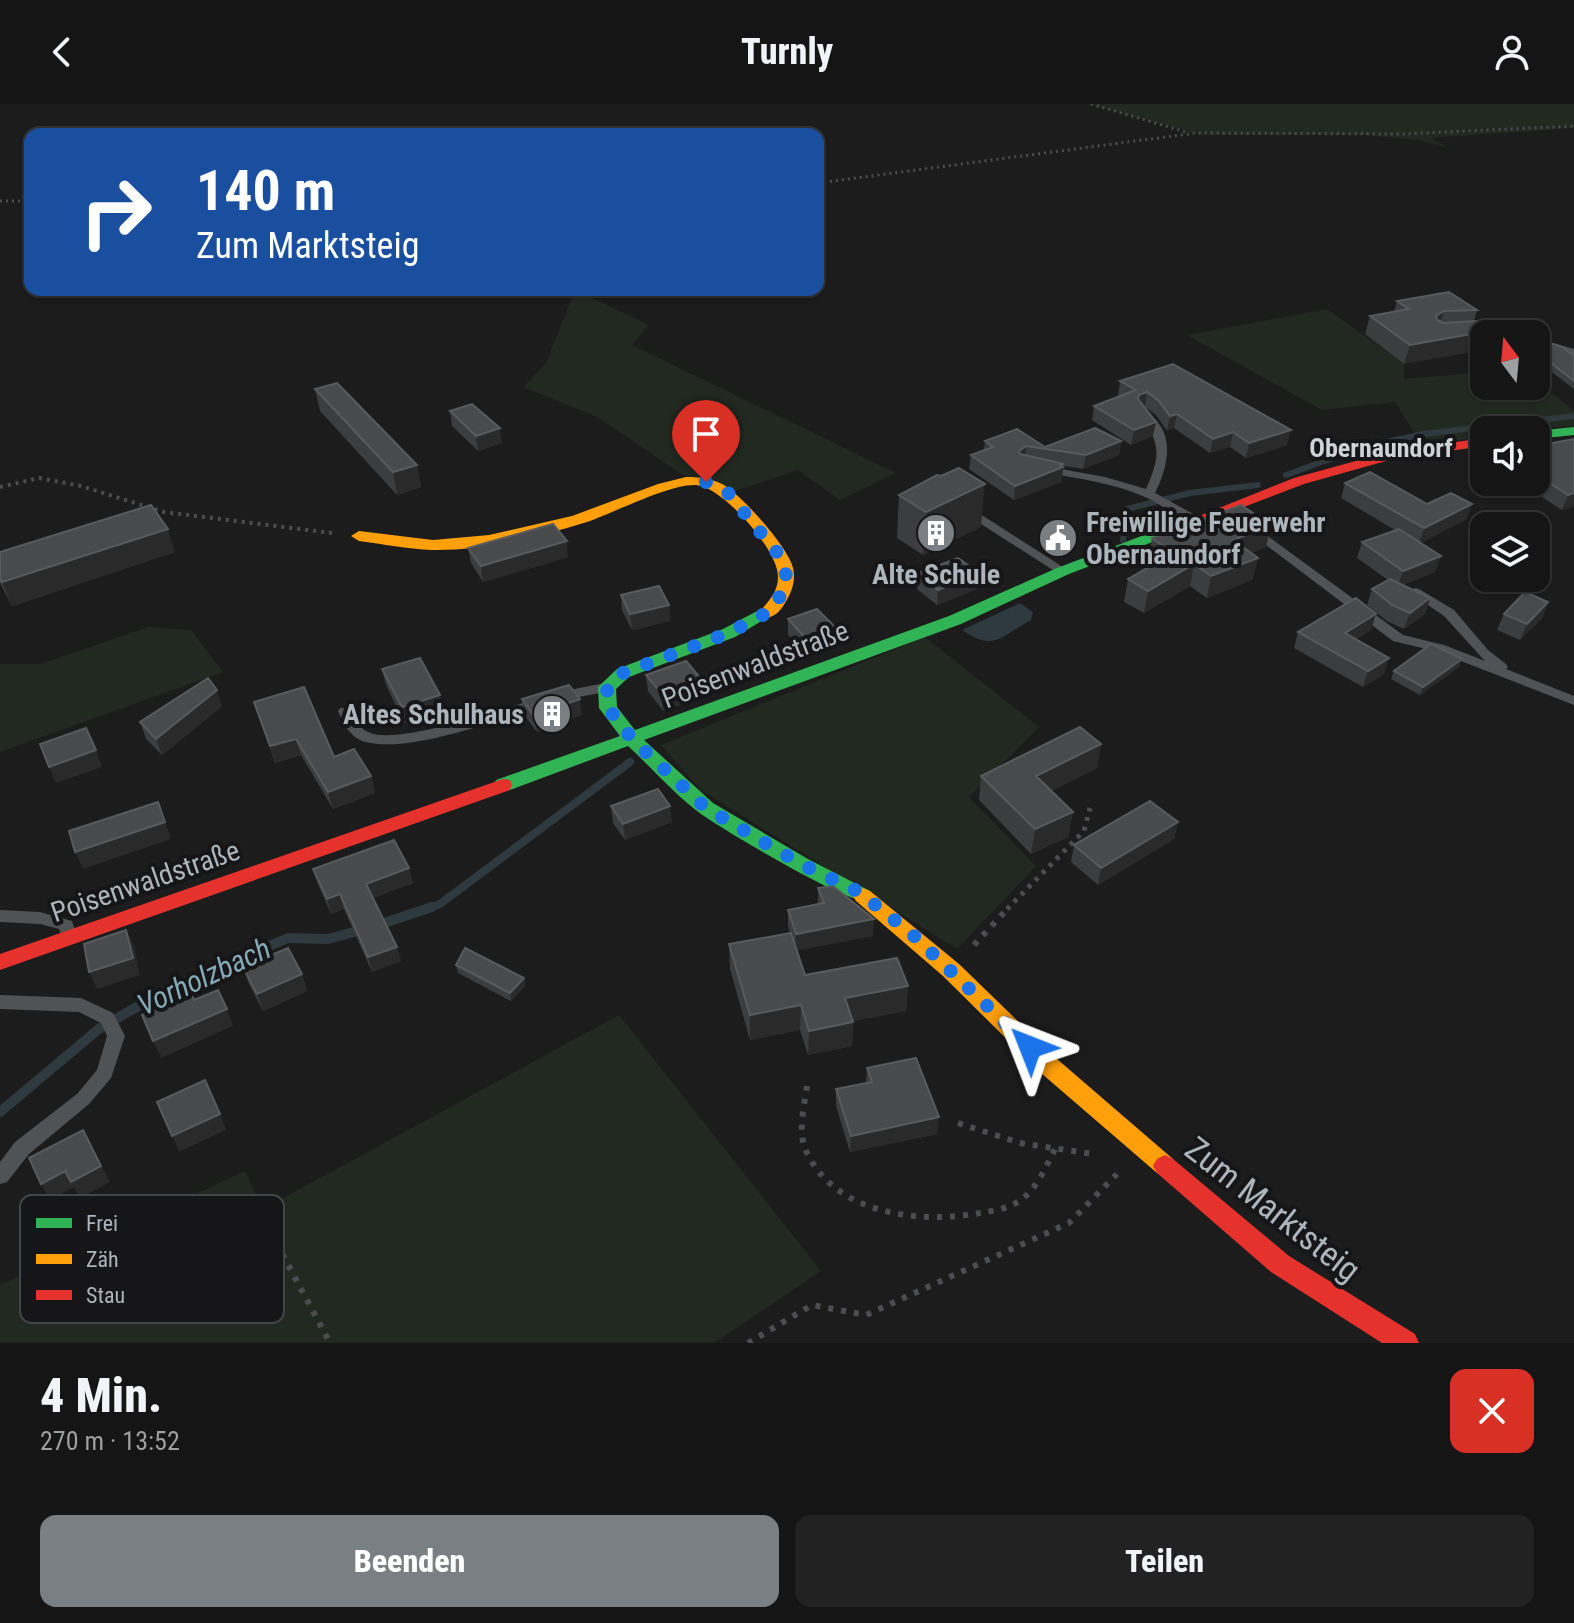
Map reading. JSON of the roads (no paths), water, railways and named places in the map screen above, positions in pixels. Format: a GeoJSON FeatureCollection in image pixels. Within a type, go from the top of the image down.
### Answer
{"type":"FeatureCollection","features":[{"type":"Feature","properties":{"kind":"street"},"geometry":{"type":"LineString","coordinates":[[1550,434],[1574,431]]}},
{"type":"Feature","properties":{"kind":"street","name":"Poisenwaldstraße"},"geometry":{"type":"LineString","coordinates":[[0,962],[643,750],[955,620],[1063,571],[1299,481],[1392,455],[1470,444]]}},
{"type":"Feature","properties":{"kind":"street"},"geometry":{"type":"LineString","coordinates":[[359,536],[441,545],[535,532],[578,521],[685,481],[706,482],[728,493],[784,561],[787,584],[772,610],[729,633],[623,673],[607,687]]}},
{"type":"Feature","properties":{"kind":"street","name":"Zum Marktsteig"},"geometry":{"type":"LineString","coordinates":[[607,687],[608,708],[643,750],[706,808],[801,864],[859,892],[951,970],[1049,1066],[1280,1264],[1406,1343]]}},
{"type":"Feature","properties":{"kind":"lane"},"geometry":{"type":"LineString","coordinates":[[1550,345],[1574,352]]}},
{"type":"Feature","properties":{"kind":"lane"},"geometry":{"type":"LineString","coordinates":[[1143,412],[1157,426],[1163,441],[1152,493]]}},
{"type":"Feature","properties":{"kind":"lane"},"geometry":{"type":"LineString","coordinates":[[1026,466],[1115,480],[1152,493],[1193,519]]}},
{"type":"Feature","properties":{"kind":"lane"},"geometry":{"type":"LineString","coordinates":[[963,507],[1063,571]]}},
{"type":"Feature","properties":{"kind":"lane"},"geometry":{"type":"LineString","coordinates":[[1223,508],[1307,567],[1387,632],[1574,701]]}},
{"type":"Feature","properties":{"kind":"lane"},"geometry":{"type":"LineString","coordinates":[[1415,592],[1449,613],[1483,653],[1518,678]]}},
{"type":"Feature","properties":{"kind":"lane"},"geometry":{"type":"LineString","coordinates":[[345,711],[355,731],[370,740],[400,740],[564,694],[607,687]]}},
{"type":"Feature","properties":{"kind":"lane"},"geometry":{"type":"LineString","coordinates":[[0,916],[57,920],[66,925],[68,938]]}},
{"type":"Feature","properties":{"kind":"lane"},"geometry":{"type":"LineString","coordinates":[[0,1002],[81,1005],[107,1018],[116,1036],[105,1073],[83,1099],[22,1148],[0,1176]]}},
{"type":"Feature","properties":{"kind":"waterway","name":"Vorholzbach"},"geometry":{"type":"LineString","coordinates":[[1286,475],[1363,447],[1424,434],[1574,416]]}},
{"type":"Feature","properties":{"kind":"waterway","name":"Vorholzbach"},"geometry":{"type":"LineString","coordinates":[[1123,540],[1127,509],[1190,493],[1258,485]]}},
{"type":"Feature","properties":{"kind":"waterway","name":"Vorholzbach"},"geometry":{"type":"LineString","coordinates":[[426,909],[440,904],[630,762]]}},
{"type":"Feature","properties":{"kind":"waterway","name":"Vorholzbach"},"geometry":{"type":"LineString","coordinates":[[426,909],[432,907]]}},
{"type":"Feature","properties":{"kind":"waterway","name":"Vorholzbach"},"geometry":{"type":"LineString","coordinates":[[378,925],[426,909]]}},
{"type":"Feature","properties":{"kind":"waterway","name":"Vorholzbach"},"geometry":{"type":"LineString","coordinates":[[0,1112],[100,1028],[168,989],[288,938],[328,939],[365,929]]}},
{"type":"Feature","properties":{"kind":"place","name":"Alte Schule"},"geometry":{"type":"Point","coordinates":[936,533]}},
{"type":"Feature","properties":{"kind":"place","name":"Freiwillige Feuerwehr Obernaundorf"},"geometry":{"type":"Point","coordinates":[1058,538]}},
{"type":"Feature","properties":{"kind":"place","name":"Altes Schulhaus"},"geometry":{"type":"Point","coordinates":[552,714]}},
{"type":"Feature","properties":{"kind":"district","name":"Obernaundorf"},"geometry":{"type":"Point","coordinates":[1381,448]}}]}
